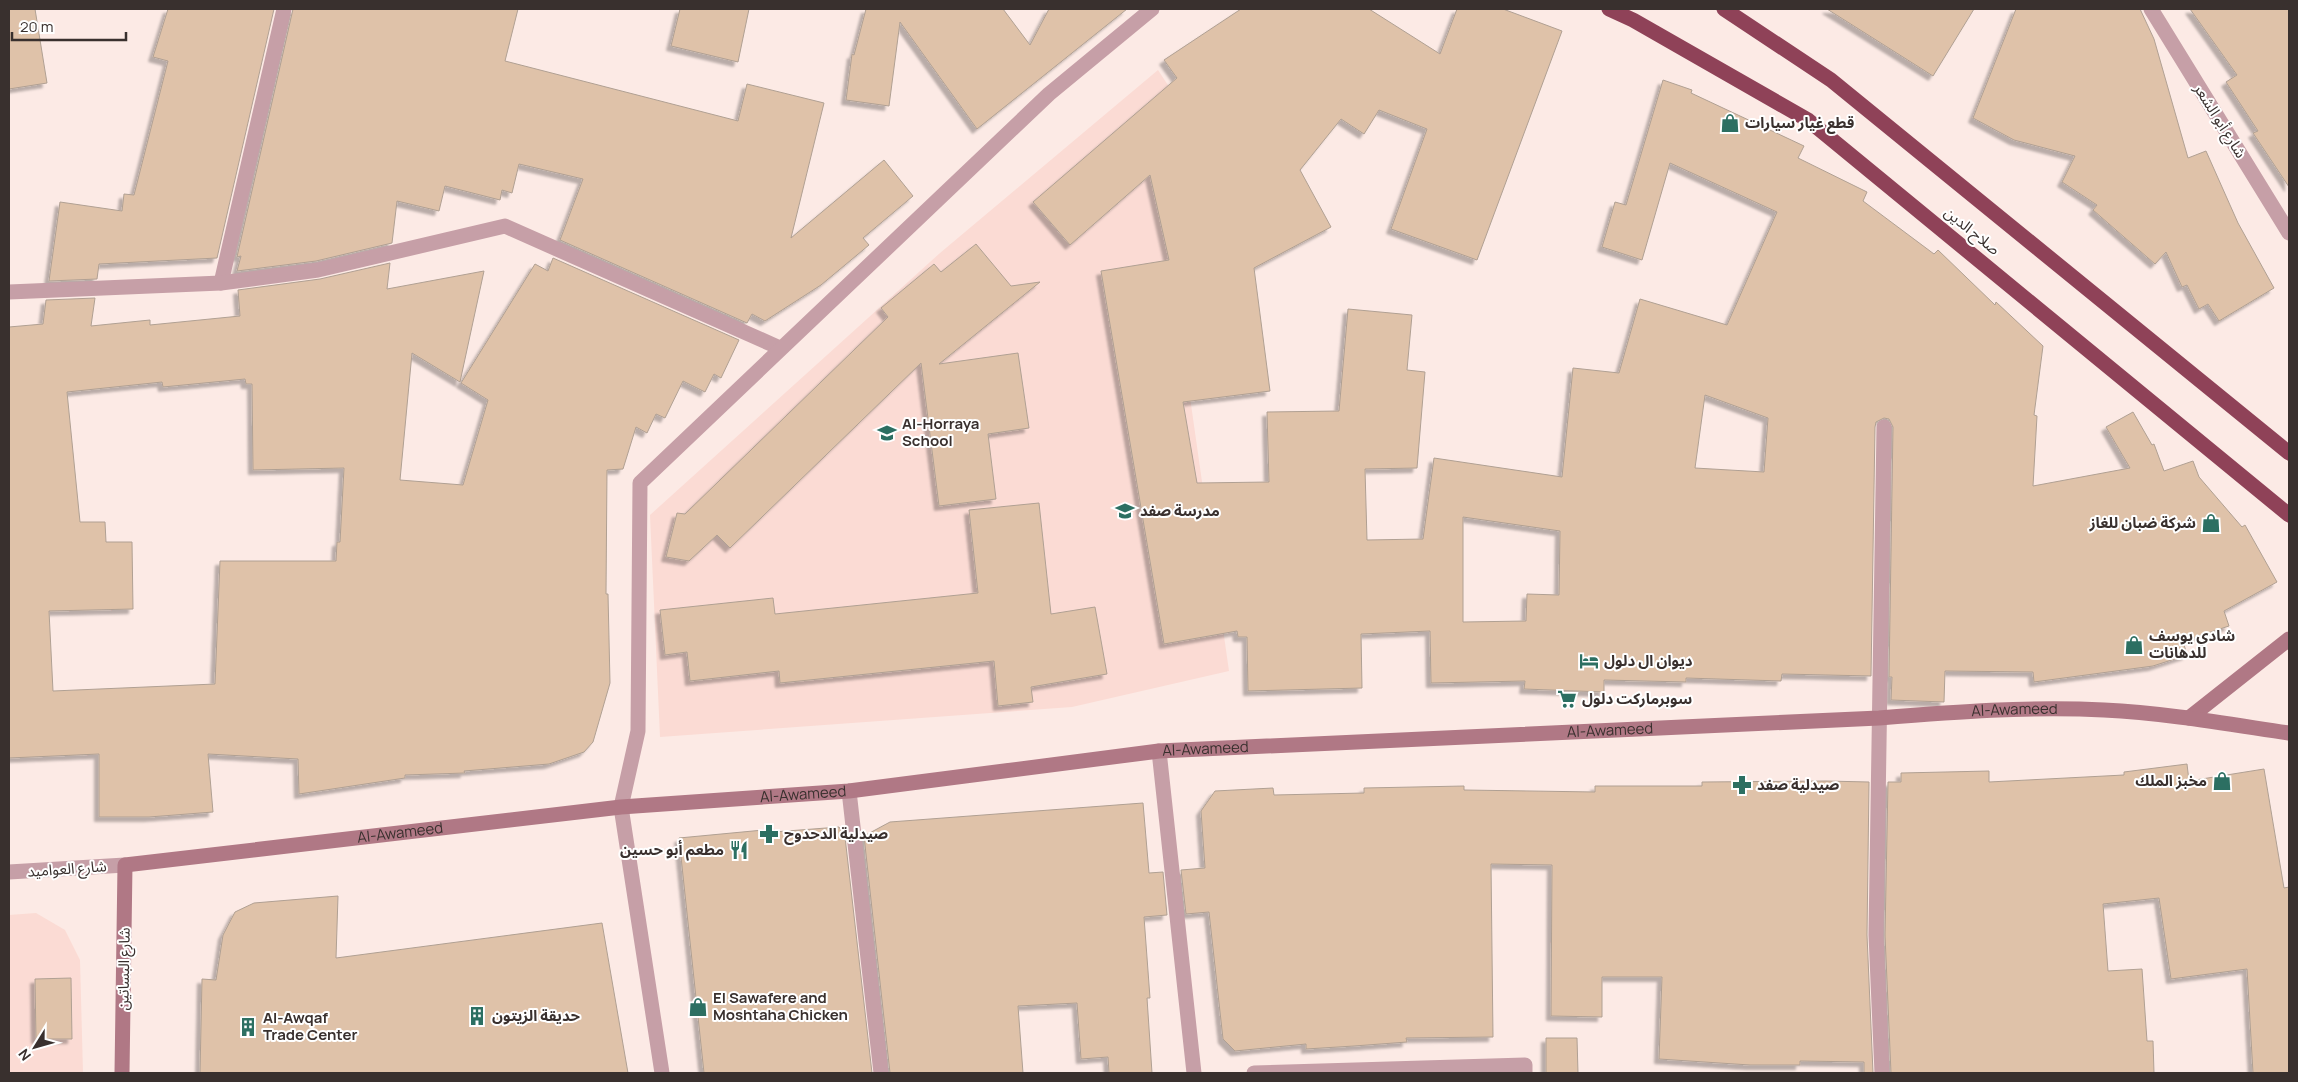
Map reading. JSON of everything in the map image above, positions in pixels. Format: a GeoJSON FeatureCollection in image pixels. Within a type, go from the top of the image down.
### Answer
{"type":"FeatureCollection","features":[{"type":"Feature","properties":{"kind":"highway","name":"صلاح الدين"},"geometry":{"type":"LineString","coordinates":[[1609,9],[1633,20],[1808,120],[2289,515]]}},
{"type":"Feature","properties":{"kind":"highway","name":"صلاح الدين"},"geometry":{"type":"LineString","coordinates":[[1724,9],[1830,80],[2289,453]]}},
{"type":"Feature","properties":{"kind":"main road"},"geometry":{"type":"LineString","coordinates":[[2189,718],[2289,639]]}},
{"type":"Feature","properties":{"kind":"main road","name":"Al-Awameed"},"geometry":{"type":"LineString","coordinates":[[125,865],[621,807],[849,791],[1159,751],[1879,718],[1977,710],[2103,710],[2189,718],[2289,733]]}},
{"type":"Feature","properties":{"kind":"main road","name":"شارع البساتين"},"geometry":{"type":"LineString","coordinates":[[122,1073],[125,865]]}},
{"type":"Feature","properties":{"kind":"street"},"geometry":{"type":"LineString","coordinates":[[221,283],[284,9]]}},
{"type":"Feature","properties":{"kind":"street"},"geometry":{"type":"LineString","coordinates":[[662,1073],[621,807],[638,731],[640,483],[1049,94],[1152,9]]}},
{"type":"Feature","properties":{"kind":"street","name":"شارع أبو الشعر"},"geometry":{"type":"LineString","coordinates":[[2151,9],[2289,233]]}},
{"type":"Feature","properties":{"kind":"street"},"geometry":{"type":"LineString","coordinates":[[9,292],[221,283],[318,270],[505,226],[780,348]]}},
{"type":"Feature","properties":{"kind":"street"},"geometry":{"type":"LineString","coordinates":[[1882,1073],[1876,935],[1884,427]]}},
{"type":"Feature","properties":{"kind":"street"},"geometry":{"type":"LineString","coordinates":[[1159,751],[1194,1073]]}},
{"type":"Feature","properties":{"kind":"street"},"geometry":{"type":"LineString","coordinates":[[849,791],[881,1073]]}},
{"type":"Feature","properties":{"kind":"street","name":"شارع العواميد"},"geometry":{"type":"LineString","coordinates":[[9,872],[125,865]]}},
{"type":"Feature","properties":{"kind":"street"},"geometry":{"type":"LineString","coordinates":[[1254,1073],[1525,1065],[1525,1073]]}},
{"type":"Feature","properties":{"kind":"shaded area"},"geometry":{"type":"Polygon","coordinates":[[[1158,70],[1202,137],[1174,285],[1229,671],[1072,707],[660,737],[650,515],[940,253],[1158,70]]]}},
{"type":"Feature","properties":{"kind":"shaded area"},"geometry":{"type":"Polygon","coordinates":[[[36,913],[65,930],[80,960],[83,1073],[9,1073],[9,915],[36,913]]]}},
{"type":"Feature","properties":{"kind":"building"},"geometry":{"type":"Polygon","coordinates":[[[9,9],[35,9],[47,83],[9,89],[9,9]]]}},
{"type":"Feature","properties":{"kind":"building"},"geometry":{"type":"Polygon","coordinates":[[[168,9],[274,9],[217,258],[99,264],[97,279],[49,281],[60,202],[122,211],[124,194],[134,195],[168,61],[153,57],[168,9]]]}},
{"type":"Feature","properties":{"kind":"building"},"geometry":{"type":"Polygon","coordinates":[[[293,9],[518,9],[505,61],[738,121],[747,84],[824,103],[791,238],[884,160],[913,196],[863,238],[869,245],[821,285],[765,321],[752,314],[747,323],[560,240],[583,179],[519,164],[512,193],[502,190],[500,200],[445,186],[439,211],[397,201],[392,243],[316,261],[237,271],[241,256],[237,257],[293,9]]]}},
{"type":"Feature","properties":{"kind":"building"},"geometry":{"type":"Polygon","coordinates":[[[680,9],[749,9],[738,62],[671,46],[680,9]]]}},
{"type":"Feature","properties":{"kind":"building"},"geometry":{"type":"Polygon","coordinates":[[[866,9],[1003,9],[1030,45],[1049,9],[1127,9],[977,129],[900,22],[889,106],[846,100],[852,54],[854,55],[866,9]]]}},
{"type":"Feature","properties":{"kind":"building"},"geometry":{"type":"Polygon","coordinates":[[[1241,9],[1369,9],[1440,54],[1457,9],[1503,9],[1562,31],[1477,260],[1391,229],[1427,129],[1379,110],[1364,134],[1341,119],[1300,170],[1331,227],[1254,268],[1270,391],[1183,402],[1197,483],[1269,482],[1267,412],[1339,411],[1348,309],[1412,315],[1407,370],[1425,372],[1417,468],[1365,469],[1367,540],[1423,539],[1434,458],[1562,477],[1573,368],[1619,373],[1640,299],[1727,325],[1777,212],[1670,163],[1642,260],[1602,247],[1615,202],[1626,205],[1663,80],[1692,90],[1691,93],[1804,146],[1798,158],[1867,192],[1863,201],[1934,254],[1938,250],[1995,305],[1996,302],[2043,346],[2034,415],[2037,416],[2033,486],[2130,468],[2106,427],[2133,412],[2152,445],[2154,444],[2164,471],[2193,461],[2199,477],[2242,527],[2245,525],[2277,582],[2224,611],[2229,626],[2183,641],[2187,655],[2153,666],[2034,682],[2033,672],[1945,671],[1944,702],[1891,700],[1892,677],[1889,677],[1893,427],[1889,419],[1884,418],[1876,422],[1875,427],[1871,676],[1782,674],[1781,681],[1686,678],[1686,682],[1604,680],[1604,692],[1524,689],[1525,681],[1431,683],[1430,631],[1361,634],[1362,688],[1248,691],[1247,637],[1238,637],[1237,631],[1164,644],[1101,271],[1169,260],[1150,175],[1070,245],[1033,202],[1177,78],[1164,60],[1241,9]],[[1705,395],[1695,468],[1764,472],[1768,418],[1705,395]],[[1463,517],[1463,622],[1526,621],[1527,594],[1559,595],[1560,531],[1463,517]]]}},
{"type":"Feature","properties":{"kind":"building"},"geometry":{"type":"Polygon","coordinates":[[[1827,9],[1974,9],[1933,76],[1827,9]]]}},
{"type":"Feature","properties":{"kind":"building"},"geometry":{"type":"Polygon","coordinates":[[[2016,9],[2140,9],[2154,39],[2188,158],[2206,151],[2238,223],[2274,288],[2219,321],[2208,304],[2199,309],[2187,285],[2182,287],[2166,252],[2155,264],[2093,210],[2097,205],[2062,182],[2075,156],[2014,140],[1973,118],[2016,9]]]}},
{"type":"Feature","properties":{"kind":"building"},"geometry":{"type":"Polygon","coordinates":[[[2190,9],[2289,9],[2289,187],[2253,133],[2258,131],[2226,82],[2237,75],[2190,9]]]}},
{"type":"Feature","properties":{"kind":"building"},"geometry":{"type":"Polygon","coordinates":[[[976,244],[1011,286],[1040,282],[939,364],[1018,353],[1029,428],[988,434],[996,499],[939,506],[921,363],[730,548],[717,535],[689,561],[666,557],[677,513],[685,514],[888,317],[881,308],[934,264],[941,272],[976,244]]]}},
{"type":"Feature","properties":{"kind":"building"},"geometry":{"type":"Polygon","coordinates":[[[553,258],[739,340],[721,378],[714,374],[705,392],[683,381],[665,418],[656,414],[647,433],[636,427],[623,469],[607,470],[606,594],[608,594],[610,683],[593,742],[584,752],[549,764],[464,771],[465,773],[405,775],[405,778],[299,794],[298,759],[208,754],[213,812],[149,817],[99,817],[99,754],[9,758],[9,327],[43,324],[46,300],[95,298],[91,326],[150,320],[150,325],[240,316],[238,290],[320,279],[390,263],[387,289],[484,271],[460,382],[412,353],[400,480],[463,485],[488,400],[461,383],[535,264],[548,271],[553,258]],[[245,379],[163,387],[162,382],[67,392],[80,522],[105,522],[106,542],[132,542],[133,609],[49,611],[53,691],[215,684],[220,561],[336,561],[337,542],[340,542],[344,468],[253,470],[252,384],[246,384],[245,379]]]}},
{"type":"Feature","properties":{"kind":"building"},"geometry":{"type":"Polygon","coordinates":[[[1039,503],[1051,614],[1095,607],[1107,674],[1031,687],[1033,702],[998,706],[994,661],[780,683],[779,671],[690,681],[687,652],[665,655],[660,610],[773,598],[775,614],[978,593],[969,510],[1039,503]]]}},
{"type":"Feature","properties":{"kind":"building"},"geometry":{"type":"Polygon","coordinates":[[[2187,764],[2189,781],[2264,769],[2284,888],[2289,887],[2289,1073],[2253,1073],[2247,969],[2171,979],[2159,898],[2103,904],[2108,971],[2142,969],[2147,1041],[2153,1041],[2154,1073],[1891,1073],[1885,935],[1888,782],[1901,782],[1901,773],[1989,771],[1989,782],[2124,775],[2124,772],[2187,764]]]}},
{"type":"Feature","properties":{"kind":"building"},"geometry":{"type":"Polygon","coordinates":[[[1702,782],[1869,782],[1867,935],[1873,1073],[1864,1073],[1864,1062],[1800,1061],[1800,1065],[1750,1065],[1659,1059],[1662,977],[1602,977],[1602,1017],[1551,1016],[1552,865],[1491,864],[1493,1037],[1406,1038],[1407,1042],[1306,1049],[1306,1044],[1235,1051],[1223,1039],[1209,912],[1186,914],[1181,870],[1205,868],[1201,811],[1215,791],[1273,788],[1274,795],[1364,793],[1364,788],[1464,786],[1464,790],[1595,792],[1595,786],[1702,786],[1702,782]]]}},
{"type":"Feature","properties":{"kind":"building"},"geometry":{"type":"Polygon","coordinates":[[[1143,803],[1149,873],[1163,872],[1167,915],[1144,917],[1150,998],[1147,998],[1152,1073],[1109,1073],[1108,1057],[1081,1059],[1077,1003],[1018,1006],[1023,1073],[890,1073],[864,836],[890,822],[1143,803]]]}},
{"type":"Feature","properties":{"kind":"building"},"geometry":{"type":"Polygon","coordinates":[[[839,827],[845,837],[872,1073],[704,1073],[679,838],[774,829],[774,832],[839,827]]]}},
{"type":"Feature","properties":{"kind":"building","name":"حديقة الزيتون"},"geometry":{"type":"Polygon","coordinates":[[[338,896],[336,958],[602,923],[628,1073],[200,1073],[202,979],[216,980],[223,935],[235,912],[254,903],[338,896]]]}},
{"type":"Feature","properties":{"kind":"building"},"geometry":{"type":"Polygon","coordinates":[[[71,978],[72,1039],[36,1039],[35,979],[71,978]]]}},
{"type":"Feature","properties":{"kind":"building"},"geometry":{"type":"Polygon","coordinates":[[[1546,1038],[1577,1038],[1578,1073],[1546,1073],[1546,1038]]]}},
{"type":"Feature","properties":{"kind":"place","name":"قطع غيار سيارات"},"geometry":{"type":"Point","coordinates":[1730,123]}},
{"type":"Feature","properties":{"kind":"place","name":"Al-Horraya School"},"geometry":{"type":"Point","coordinates":[887,433]}},
{"type":"Feature","properties":{"kind":"place","name":"مدرسة صفد"},"geometry":{"type":"Point","coordinates":[1125,511]}},
{"type":"Feature","properties":{"kind":"place","name":"شركة ضبان للغاز"},"geometry":{"type":"Point","coordinates":[2211,523]}},
{"type":"Feature","properties":{"kind":"place","name":"شادي يوسف للدهانات"},"geometry":{"type":"Point","coordinates":[2134,645]}},
{"type":"Feature","properties":{"kind":"place","name":"ديوان ال دلول"},"geometry":{"type":"Point","coordinates":[1589,661]}},
{"type":"Feature","properties":{"kind":"place","name":"سوبرماركت دلول"},"geometry":{"type":"Point","coordinates":[1567,699]}},
{"type":"Feature","properties":{"kind":"place","name":"مخبز الملك"},"geometry":{"type":"Point","coordinates":[2222,781]}},
{"type":"Feature","properties":{"kind":"place","name":"صيدلية صفد"},"geometry":{"type":"Point","coordinates":[1742,785]}},
{"type":"Feature","properties":{"kind":"place","name":"صيدلية الدحدوح"},"geometry":{"type":"Point","coordinates":[769,834]}},
{"type":"Feature","properties":{"kind":"place","name":"مطعم أبو حسين"},"geometry":{"type":"Point","coordinates":[739,850]}},
{"type":"Feature","properties":{"kind":"place","name":"El Sawafere and Moshtaha Chicken"},"geometry":{"type":"Point","coordinates":[698,1007]}},
{"type":"Feature","properties":{"kind":"place","name":"حديقة الزيتون"},"geometry":{"type":"Point","coordinates":[477,1016]}},
{"type":"Feature","properties":{"kind":"place","name":"Al-Awqaf Trade Center"},"geometry":{"type":"Point","coordinates":[248,1027]}}]}
